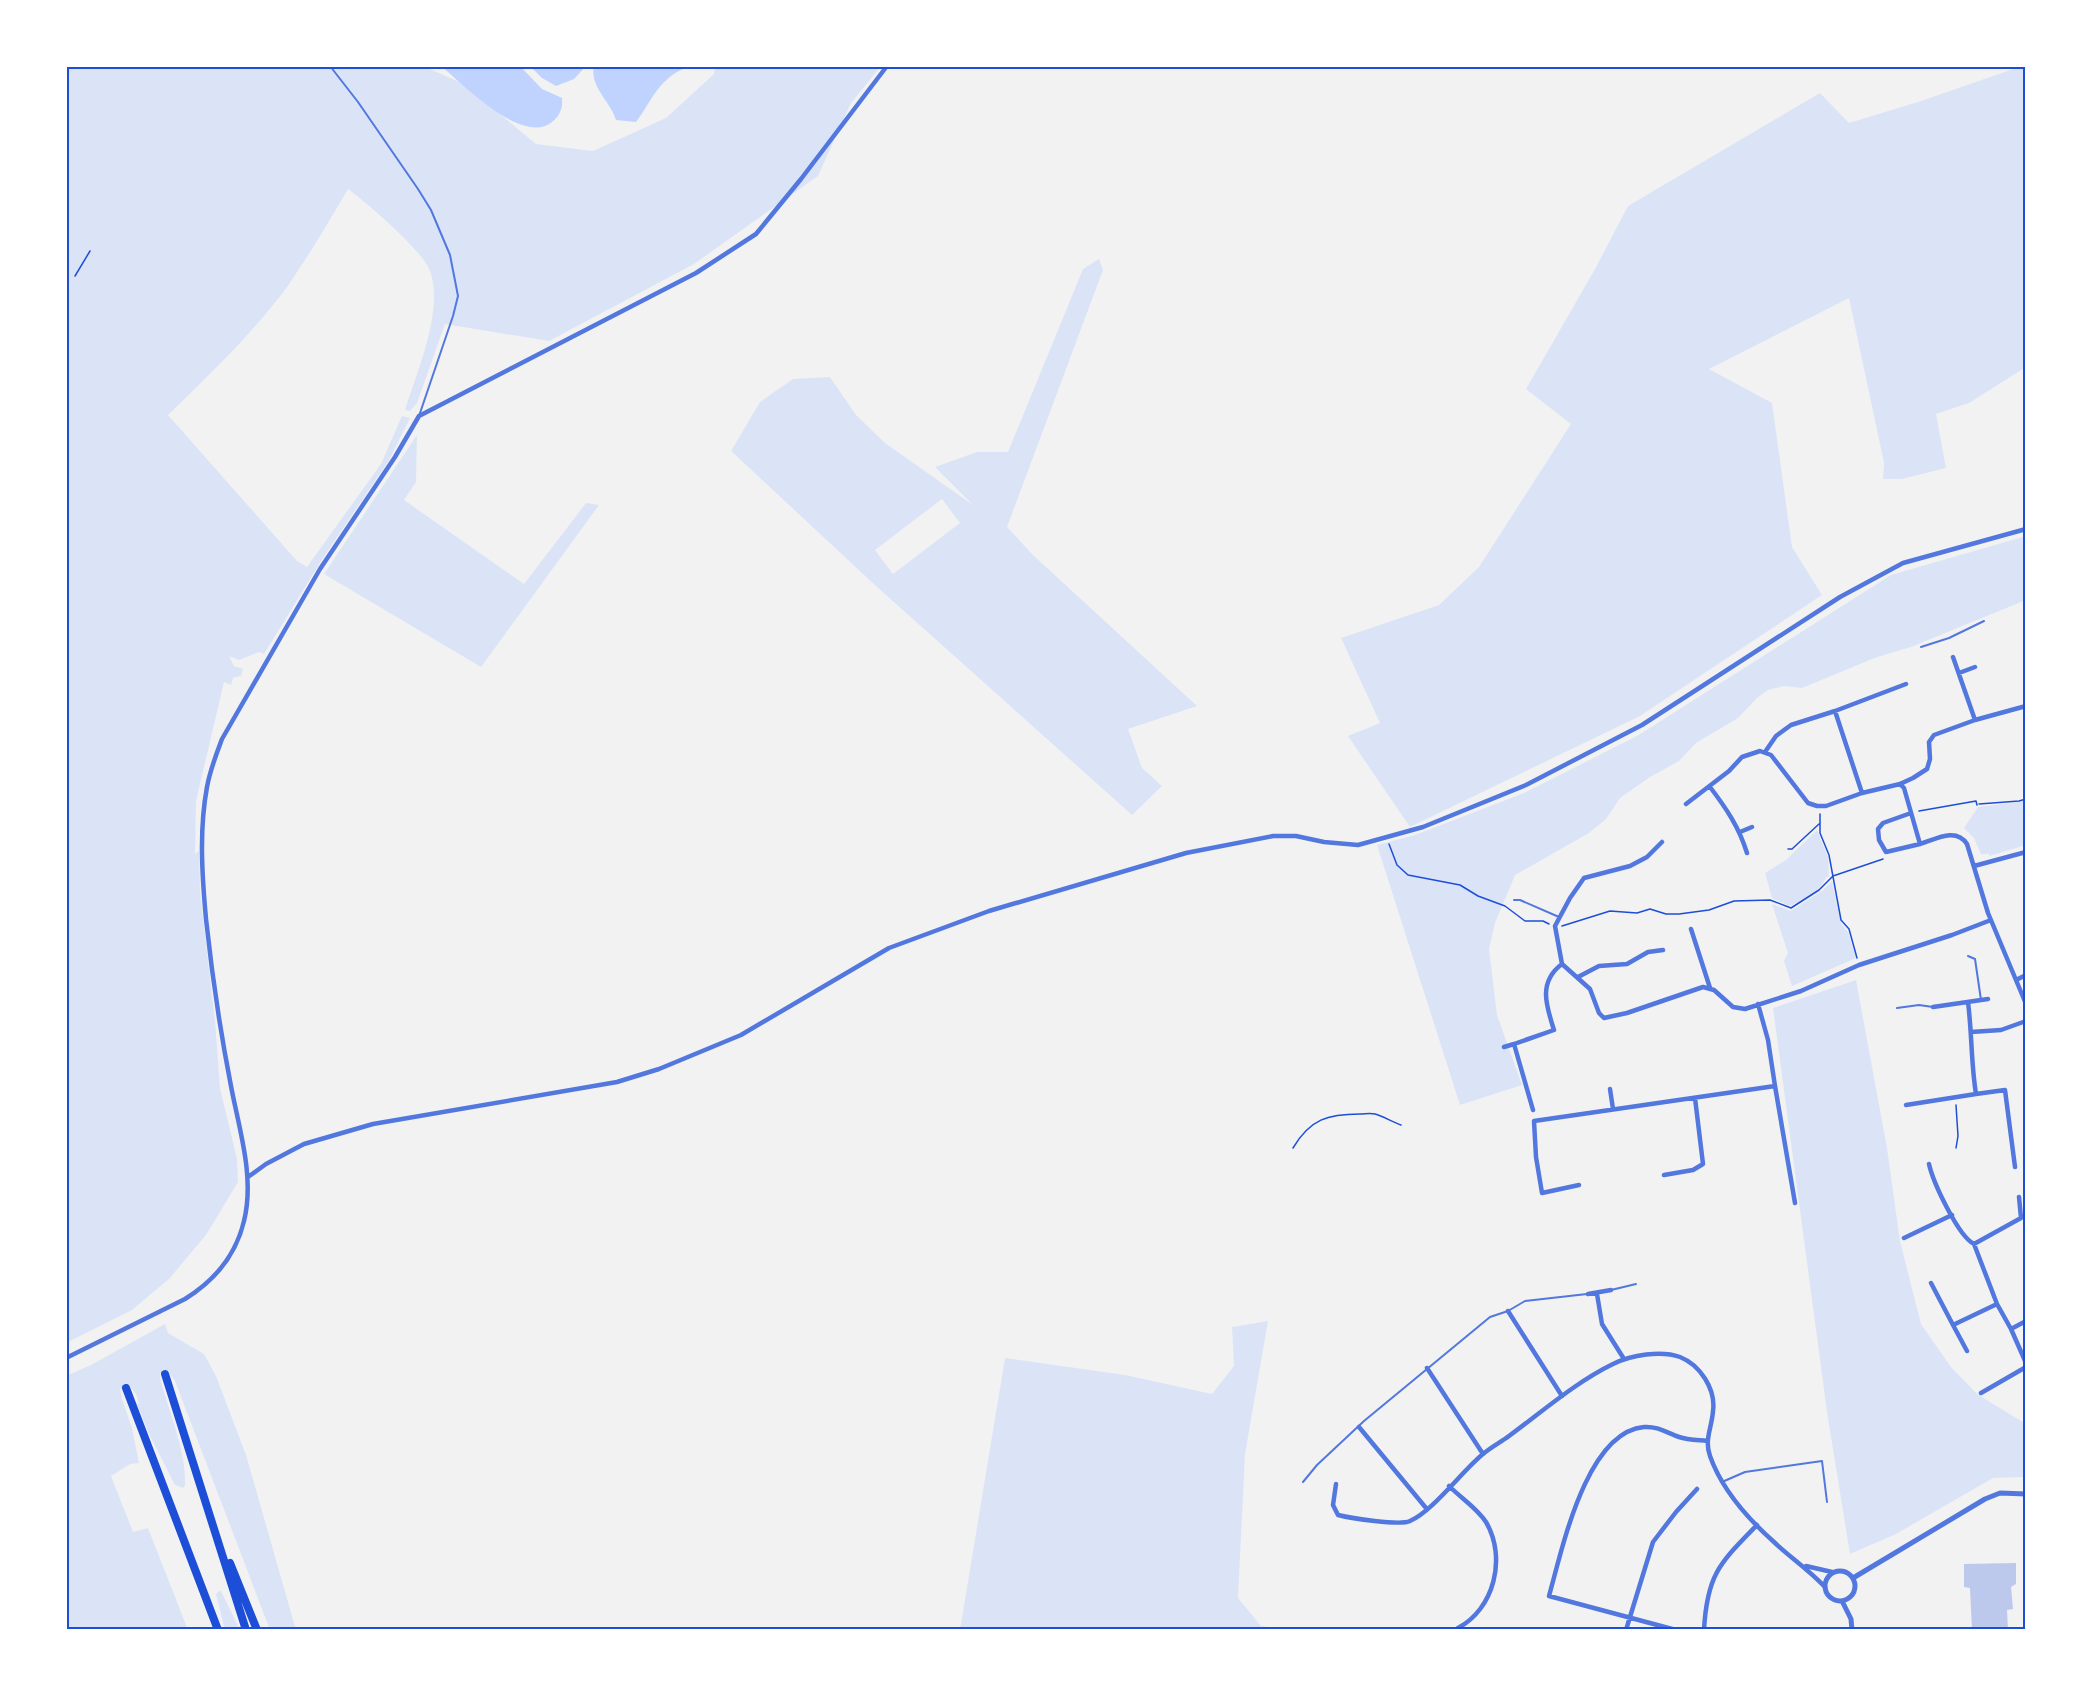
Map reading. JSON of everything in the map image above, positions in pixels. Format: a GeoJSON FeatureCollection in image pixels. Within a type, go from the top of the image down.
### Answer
{"type":"FeatureCollection","features":[{"type":"Feature","properties":{"kind":"highway"},"geometry":{"type":"LineString","coordinates":[[165,1374],[246,1630]]}},
{"type":"Feature","properties":{"kind":"highway"},"geometry":{"type":"LineString","coordinates":[[126,1388],[218,1630]]}},
{"type":"Feature","properties":{"kind":"highway"},"geometry":{"type":"LineString","coordinates":[[209,1512],[257,1630]]}},
{"type":"Feature","properties":{"kind":"street"},"geometry":{"type":"LineString","coordinates":[[66,1358],[201,1289],[214,1277],[233,1250],[244,1222],[248,1177],[212,981],[204,892],[202,836],[207,787],[222,739],[320,569],[395,457],[419,416],[696,273],[756,234],[887,66]]}},
{"type":"Feature","properties":{"kind":"street"},"geometry":{"type":"LineString","coordinates":[[248,1177],[266,1164],[304,1144],[373,1124],[617,1082],[659,1069],[741,1035],[889,948],[988,911],[1186,853],[1274,836],[1296,836],[1324,842],[1358,845],[1423,827],[1526,785],[1642,725],[1840,597],[1903,563],[2026,529]]}},
{"type":"Feature","properties":{"kind":"street"},"geometry":{"type":"LineString","coordinates":[[1953,657],[1975,720]]}},
{"type":"Feature","properties":{"kind":"street"},"geometry":{"type":"LineString","coordinates":[[1959,673],[1976,667]]}},
{"type":"Feature","properties":{"kind":"street"},"geometry":{"type":"LineString","coordinates":[[1765,752],[1776,736],[1791,725],[1906,684]]}},
{"type":"Feature","properties":{"kind":"street"},"geometry":{"type":"LineString","coordinates":[[1686,804],[1729,771],[1745,754],[1760,751],[1775,759],[1808,803],[1821,806],[1900,784],[1927,769],[1930,762],[1929,742],[1934,735],[1975,720],[2026,706]]}},
{"type":"Feature","properties":{"kind":"street"},"geometry":{"type":"LineString","coordinates":[[1835,711],[1862,793]]}},
{"type":"Feature","properties":{"kind":"street"},"geometry":{"type":"LineString","coordinates":[[1900,784],[1904,788],[1920,844]]}},
{"type":"Feature","properties":{"kind":"street"},"geometry":{"type":"LineString","coordinates":[[1710,787],[1740,832],[1747,853]]}},
{"type":"Feature","properties":{"kind":"street"},"geometry":{"type":"LineString","coordinates":[[1911,813],[1881,825],[1877,832],[1886,852],[1949,835],[1959,836],[1967,844],[1990,920],[2026,1004]]}},
{"type":"Feature","properties":{"kind":"street"},"geometry":{"type":"LineString","coordinates":[[1740,832],[1752,827]]}},
{"type":"Feature","properties":{"kind":"street"},"geometry":{"type":"LineString","coordinates":[[1662,842],[1637,863],[1584,878],[1555,926],[1562,964],[1590,989],[1599,1013],[1606,1018],[1703,987],[1710,988],[1733,1007],[1745,1009],[1801,991],[1859,965],[1952,935],[1990,920]]}},
{"type":"Feature","properties":{"kind":"street"},"geometry":{"type":"LineString","coordinates":[[1974,866],[2026,852]]}},
{"type":"Feature","properties":{"kind":"street"},"geometry":{"type":"LineString","coordinates":[[1691,929],[1710,988]]}},
{"type":"Feature","properties":{"kind":"street"},"geometry":{"type":"LineString","coordinates":[[1578,977],[1599,966],[1627,964],[1648,952],[1663,950]]}},
{"type":"Feature","properties":{"kind":"street"},"geometry":{"type":"LineString","coordinates":[[1504,1047],[1554,1030],[1545,999],[1552,973],[1562,964]]}},
{"type":"Feature","properties":{"kind":"street"},"geometry":{"type":"LineString","coordinates":[[2016,980],[2026,975]]}},
{"type":"Feature","properties":{"kind":"street"},"geometry":{"type":"LineString","coordinates":[[1933,1007],[1988,999]]}},
{"type":"Feature","properties":{"kind":"street"},"geometry":{"type":"LineString","coordinates":[[1968,1002],[1973,1052],[1971,1065],[1976,1094]]}},
{"type":"Feature","properties":{"kind":"street"},"geometry":{"type":"LineString","coordinates":[[1758,1004],[1768,1040],[1795,1203]]}},
{"type":"Feature","properties":{"kind":"street"},"geometry":{"type":"LineString","coordinates":[[1971,1032],[2001,1030],[2026,1021]]}},
{"type":"Feature","properties":{"kind":"street"},"geometry":{"type":"LineString","coordinates":[[1514,1044],[1533,1110]]}},
{"type":"Feature","properties":{"kind":"street"},"geometry":{"type":"LineString","coordinates":[[1580,1185],[1542,1193],[1536,1157],[1534,1121],[1775,1086]]}},
{"type":"Feature","properties":{"kind":"street"},"geometry":{"type":"LineString","coordinates":[[1610,1089],[1613,1109]]}},
{"type":"Feature","properties":{"kind":"street"},"geometry":{"type":"LineString","coordinates":[[1906,1105],[2005,1090],[2015,1167]]}},
{"type":"Feature","properties":{"kind":"street"},"geometry":{"type":"LineString","coordinates":[[1664,1175],[1693,1170],[1703,1164],[1695,1098]]}},
{"type":"Feature","properties":{"kind":"street"},"geometry":{"type":"LineString","coordinates":[[1929,1164],[1952,1215],[1965,1237],[1974,1244],[1997,1304],[2011,1329],[2026,1365],[1981,1393]]}},
{"type":"Feature","properties":{"kind":"street"},"geometry":{"type":"LineString","coordinates":[[1785,1184],[1791,1184]]}},
{"type":"Feature","properties":{"kind":"street"},"geometry":{"type":"LineString","coordinates":[[1974,1244],[2021,1218],[2019,1197]]}},
{"type":"Feature","properties":{"kind":"street"},"geometry":{"type":"LineString","coordinates":[[1904,1238],[1952,1215]]}},
{"type":"Feature","properties":{"kind":"street"},"geometry":{"type":"LineString","coordinates":[[1932,1283],[1967,1351]]}},
{"type":"Feature","properties":{"kind":"street"},"geometry":{"type":"LineString","coordinates":[[1588,1294],[1611,1290]]}},
{"type":"Feature","properties":{"kind":"street"},"geometry":{"type":"LineString","coordinates":[[1597,1293],[1602,1324],[1624,1359]]}},
{"type":"Feature","properties":{"kind":"street"},"geometry":{"type":"LineString","coordinates":[[1953,1325],[1997,1304]]}},
{"type":"Feature","properties":{"kind":"street"},"geometry":{"type":"LineString","coordinates":[[1508,1311],[1562,1396]]}},
{"type":"Feature","properties":{"kind":"street"},"geometry":{"type":"LineString","coordinates":[[2011,1329],[2026,1321]]}},
{"type":"Feature","properties":{"kind":"street"},"geometry":{"type":"LineString","coordinates":[[1336,1484],[1333,1505],[1336,1513],[1341,1516],[1403,1523],[1416,1518],[1483,1454],[1562,1396],[1614,1363],[1624,1359],[1664,1354],[1680,1357],[1698,1370],[1708,1384],[1713,1401],[1707,1441],[1709,1453],[1730,1494],[1773,1542],[1804,1566],[1825,1587],[1832,1599],[1847,1600],[1854,1592],[1853,1578],[1843,1571],[1832,1572],[1804,1566]]}},
{"type":"Feature","properties":{"kind":"street"},"geometry":{"type":"LineString","coordinates":[[1427,1368],[1483,1454]]}},
{"type":"Feature","properties":{"kind":"street"},"geometry":{"type":"LineString","coordinates":[[1359,1427],[1426,1508]]}},
{"type":"Feature","properties":{"kind":"street"},"geometry":{"type":"LineString","coordinates":[[1677,1630],[1549,1596],[1564,1542],[1582,1492],[1598,1460],[1615,1441],[1632,1430],[1647,1427],[1683,1438],[1707,1441]]}},
{"type":"Feature","properties":{"kind":"street"},"geometry":{"type":"LineString","coordinates":[[1449,1486],[1477,1511],[1486,1523],[1492,1538],[1496,1560],[1494,1579],[1487,1601],[1472,1620],[1458,1628]]}},
{"type":"Feature","properties":{"kind":"street"},"geometry":{"type":"LineString","coordinates":[[1626,1630],[1653,1542],[1697,1489]]}},
{"type":"Feature","properties":{"kind":"street"},"geometry":{"type":"LineString","coordinates":[[1853,1578],[1985,1499],[2000,1493],[2026,1494]]}},
{"type":"Feature","properties":{"kind":"street"},"geometry":{"type":"LineString","coordinates":[[1704,1630],[1709,1594],[1715,1573],[1722,1562],[1757,1526]]}},
{"type":"Feature","properties":{"kind":"street"},"geometry":{"type":"LineString","coordinates":[[1825,1587],[1826,1579],[1832,1572]]}},
{"type":"Feature","properties":{"kind":"street"},"geometry":{"type":"LineString","coordinates":[[1842,1601],[1851,1619],[1852,1630]]}},
{"type":"Feature","properties":{"kind":"lane"},"geometry":{"type":"LineString","coordinates":[[330,66],[358,102],[423,196],[450,255],[458,297],[419,416]]}},
{"type":"Feature","properties":{"kind":"lane"},"geometry":{"type":"LineString","coordinates":[[1921,647],[1949,638],[1984,621]]}},
{"type":"Feature","properties":{"kind":"lane"},"geometry":{"type":"LineString","coordinates":[[1514,900],[1520,900],[1559,916]]}},
{"type":"Feature","properties":{"kind":"lane"},"geometry":{"type":"LineString","coordinates":[[1968,956],[1975,959],[1981,1000]]}},
{"type":"Feature","properties":{"kind":"lane"},"geometry":{"type":"LineString","coordinates":[[1897,1008],[1919,1005],[1933,1007]]}},
{"type":"Feature","properties":{"kind":"lane"},"geometry":{"type":"LineString","coordinates":[[1611,1290],[1636,1284]]}},
{"type":"Feature","properties":{"kind":"lane"},"geometry":{"type":"LineString","coordinates":[[1303,1482],[1317,1465],[1359,1427],[1490,1317],[1508,1311],[1525,1301],[1588,1294]]}},
{"type":"Feature","properties":{"kind":"lane"},"geometry":{"type":"LineString","coordinates":[[1722,1482],[1745,1472],[1822,1461],[1827,1502]]}},
{"type":"Feature","properties":{"kind":"path"},"geometry":{"type":"LineString","coordinates":[[75,276],[90,250]]}},
{"type":"Feature","properties":{"kind":"path"},"geometry":{"type":"LineString","coordinates":[[1911,813],[1976,801],[1978,805],[2026,799]]}},
{"type":"Feature","properties":{"kind":"path"},"geometry":{"type":"LineString","coordinates":[[1821,806],[1819,823],[1833,876],[1841,920],[1849,928],[1859,965]]}},
{"type":"Feature","properties":{"kind":"path"},"geometry":{"type":"LineString","coordinates":[[1788,849],[1791,850],[1819,823]]}},
{"type":"Feature","properties":{"kind":"path"},"geometry":{"type":"LineString","coordinates":[[1387,838],[1397,865],[1408,875],[1460,885],[1478,896],[1504,906],[1525,921],[1543,921],[1555,926],[1568,926],[1592,915],[1610,911],[1637,913],[1650,909],[1666,914],[1679,914],[1709,910],[1734,901],[1770,900],[1791,908],[1819,890],[1833,876]]}},
{"type":"Feature","properties":{"kind":"path"},"geometry":{"type":"LineString","coordinates":[[1956,1098],[1958,1136],[1956,1148]]}},
{"type":"Feature","properties":{"kind":"path"},"geometry":{"type":"LineString","coordinates":[[1293,1148],[1308,1128],[1328,1117],[1372,1113],[1401,1125]]}},
{"type":"Feature","properties":{"kind":"shaded area"},"geometry":{"type":"Polygon","coordinates":[[[66,66],[423,66],[464,84],[536,144],[593,151],[666,118],[714,74],[715,66],[881,66],[851,103],[818,176],[694,264],[549,341],[445,324],[417,403],[410,411],[405,410],[427,341],[434,304],[430,271],[406,240],[348,189],[303,263],[274,304],[230,353],[168,415],[297,561],[307,567],[381,464],[402,416],[410,418],[388,462],[323,558],[264,654],[259,652],[239,660],[229,656],[234,666],[243,669],[241,676],[233,678],[231,685],[224,682],[196,801],[195,854],[199,851],[200,892],[215,1021],[220,1088],[237,1159],[238,1182],[206,1235],[169,1279],[132,1310],[66,1343],[66,66]]]}},
{"type":"Feature","properties":{"kind":"shaded area"},"geometry":{"type":"Polygon","coordinates":[[[2026,66],[2026,367],[1969,403],[1936,414],[1946,468],[1902,479],[1883,479],[1884,463],[1849,298],[1709,369],[1772,403],[1792,547],[1822,595],[1640,716],[1410,827],[1348,736],[1380,723],[1341,638],[1439,605],[1479,567],[1571,424],[1526,389],[1595,269],[1628,206],[1820,93],[1849,123],[2026,66]]]}},
{"type":"Feature","properties":{"kind":"shaded area"},"geometry":{"type":"Polygon","coordinates":[[[1099,259],[1103,270],[1007,527],[1033,555],[1197,706],[1128,729],[1142,768],[1162,786],[1132,815],[876,586],[731,451],[760,402],[793,379],[830,377],[856,415],[885,443],[973,505],[935,467],[977,452],[1008,452],[1083,269],[1099,259]],[[942,499],[875,550],[893,574],[960,523],[942,499]]]}},
{"type":"Feature","properties":{"kind":"shaded area"},"geometry":{"type":"Polygon","coordinates":[[[417,435],[416,482],[404,500],[524,584],[586,503],[599,505],[481,667],[324,574],[417,435]]]}},
{"type":"Feature","properties":{"kind":"shaded area"},"geometry":{"type":"Polygon","coordinates":[[[2026,536],[2026,600],[1802,688],[1784,686],[1768,690],[1738,718],[1696,743],[1679,761],[1650,777],[1620,798],[1606,819],[1589,833],[1515,875],[1495,923],[1489,949],[1497,1015],[1522,1085],[1460,1105],[1377,845],[1415,835],[1524,793],[1637,736],[1891,575],[2026,536]]]}},
{"type":"Feature","properties":{"kind":"shaded area"},"geometry":{"type":"Polygon","coordinates":[[[2026,801],[2026,845],[1989,856],[1989,854],[1981,854],[1974,838],[1964,828],[1978,807],[2026,801]]]}},
{"type":"Feature","properties":{"kind":"shaded area"},"geometry":{"type":"Polygon","coordinates":[[[1817,830],[1828,857],[1829,877],[1826,877],[1820,887],[1810,895],[1789,906],[1772,898],[1765,873],[1786,860],[1817,830]]]}},
{"type":"Feature","properties":{"kind":"shaded area"},"geometry":{"type":"Polygon","coordinates":[[[1832,881],[1841,923],[1848,932],[1856,958],[1792,986],[1784,961],[1788,953],[1772,904],[1791,911],[1823,890],[1832,881]]]}},
{"type":"Feature","properties":{"kind":"shaded area"},"geometry":{"type":"Polygon","coordinates":[[[1856,980],[1887,1148],[1900,1241],[1921,1324],[1951,1367],[1977,1394],[2026,1424],[2026,1477],[1993,1478],[1896,1534],[1850,1554],[1827,1412],[1773,1008],[1856,980]]]}},
{"type":"Feature","properties":{"kind":"shaded area"},"geometry":{"type":"Polygon","coordinates":[[[1268,1321],[1245,1454],[1238,1598],[1261,1626],[1292,1630],[960,1630],[1005,1358],[1125,1375],[1212,1394],[1234,1366],[1232,1327],[1268,1321]]]}},
{"type":"Feature","properties":{"kind":"shaded area"},"geometry":{"type":"Polygon","coordinates":[[[165,1324],[168,1333],[204,1354],[216,1376],[246,1455],[296,1630],[270,1630],[175,1381],[167,1370],[160,1373],[161,1381],[180,1445],[185,1485],[183,1488],[175,1485],[149,1434],[137,1404],[139,1403],[136,1394],[127,1383],[120,1389],[132,1428],[139,1463],[130,1464],[111,1476],[133,1532],[148,1528],[188,1630],[70,1630],[66,1628],[66,1376],[91,1365],[165,1324]]]}},
{"type":"Feature","properties":{"kind":"shaded area"},"geometry":{"type":"Polygon","coordinates":[[[219,1591],[240,1630],[225,1630],[216,1594],[219,1591]]]}},
{"type":"Feature","properties":{"kind":"water"},"geometry":{"type":"Polygon","coordinates":[[[441,66],[520,66],[542,89],[562,98],[560,112],[552,122],[540,127],[525,126],[509,120],[478,98],[441,66]]]}},
{"type":"Feature","properties":{"kind":"water"},"geometry":{"type":"Polygon","coordinates":[[[530,66],[586,66],[574,79],[556,86],[542,78],[530,66]]]}},
{"type":"Feature","properties":{"kind":"water"},"geometry":{"type":"Polygon","coordinates":[[[594,66],[685,66],[667,79],[636,122],[616,120],[597,87],[593,73],[594,66]]]}},
{"type":"Feature","properties":{"kind":"building"},"geometry":{"type":"Polygon","coordinates":[[[2016,1563],[2016,1584],[2011,1587],[2013,1609],[2007,1610],[2008,1630],[1972,1630],[1970,1588],[1964,1587],[1964,1564],[2016,1563]]]}}]}
